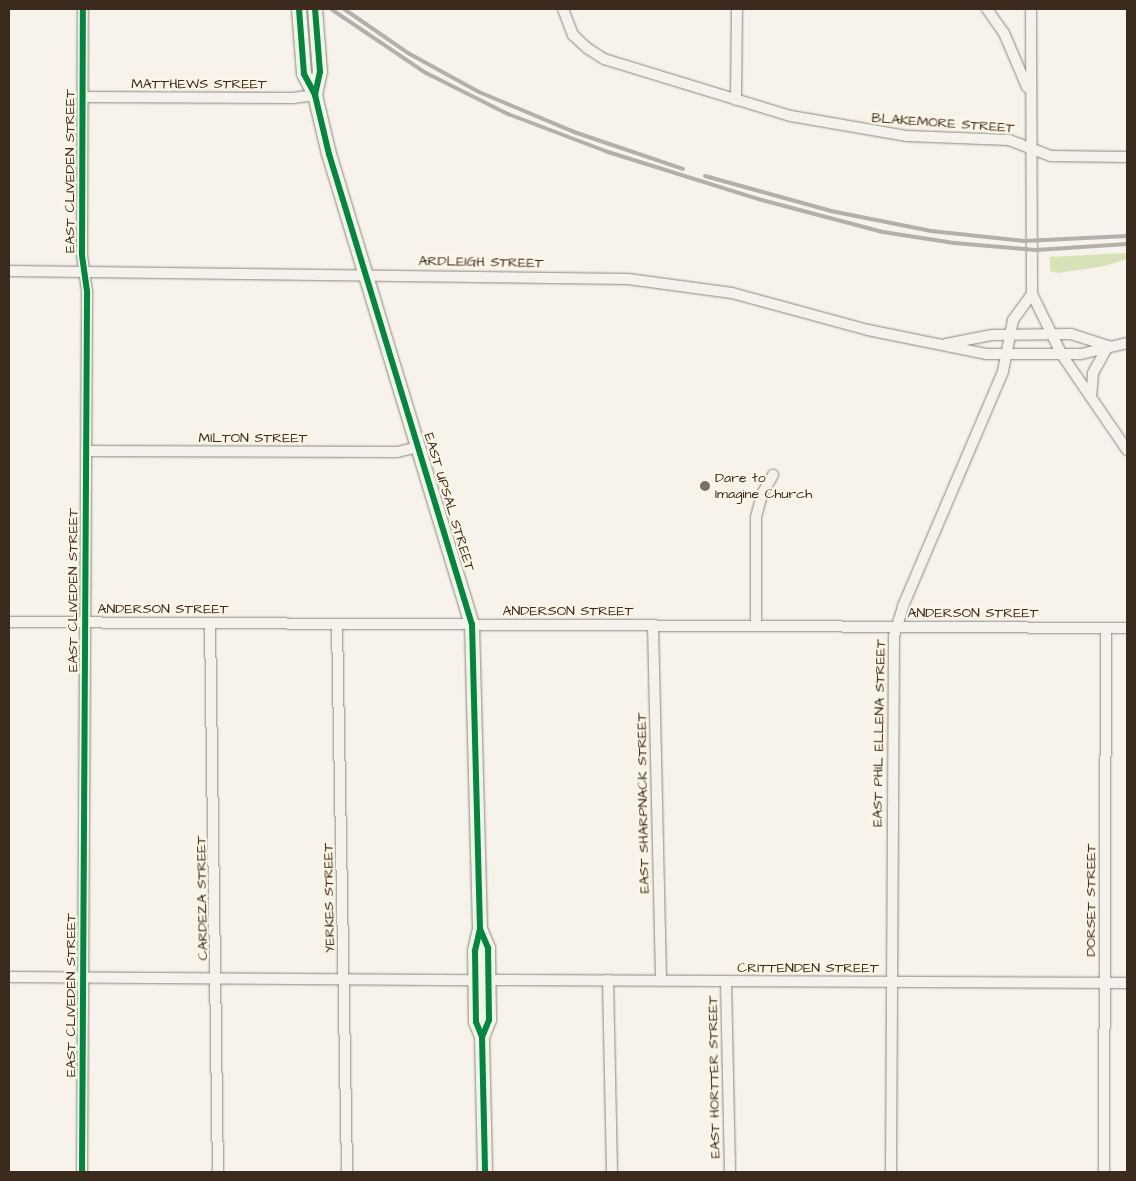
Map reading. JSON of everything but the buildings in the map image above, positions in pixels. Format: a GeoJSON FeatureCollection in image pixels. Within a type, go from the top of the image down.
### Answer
{"type":"FeatureCollection","features":[{"type":"Feature","properties":{"kind":"street","name":"EAST CLIVEDEN STREET"},"geometry":{"type":"LineString","coordinates":[[82,1172],[86,451],[84,9]]}},
{"type":"Feature","properties":{"kind":"street","name":"EAST UPSAL STREET"},"geometry":{"type":"LineString","coordinates":[[299,9],[304,74],[315,95],[328,154],[472,624],[480,929],[475,951],[482,980],[476,1022],[482,1037],[485,1172]]}},
{"type":"Feature","properties":{"kind":"street","name":"EAST UPSAL STREET"},"geometry":{"type":"LineString","coordinates":[[315,9],[320,72],[315,95]]}},
{"type":"Feature","properties":{"kind":"street","name":"BLAKEMORE STREET"},"geometry":{"type":"LineString","coordinates":[[563,9],[573,35],[587,48],[604,58],[736,100],[859,130],[929,138],[1009,140],[1051,156],[1127,156]]}},
{"type":"Feature","properties":{"kind":"street"},"geometry":{"type":"LineString","coordinates":[[736,100],[737,9]]}},
{"type":"Feature","properties":{"kind":"street"},"geometry":{"type":"LineString","coordinates":[[986,9],[1011,46],[1030,94]]}},
{"type":"Feature","properties":{"kind":"street"},"geometry":{"type":"LineString","coordinates":[[1031,9],[1032,294],[1049,334],[1127,450]]}},
{"type":"Feature","properties":{"kind":"street","name":"MATTHEWS STREET"},"geometry":{"type":"LineString","coordinates":[[83,97],[293,98],[315,95]]}},
{"type":"Feature","properties":{"kind":"street","name":"ARDLEIGH STREET"},"geometry":{"type":"LineString","coordinates":[[9,271],[589,277],[670,283],[732,293],[868,330],[946,344],[964,351],[1007,356],[1062,355],[1093,353],[1108,346],[1127,343]]}},
{"type":"Feature","properties":{"kind":"street","name":"EAST PHIL ELLENA STREET"},"geometry":{"type":"LineString","coordinates":[[891,1172],[893,645],[896,626],[1007,356],[1013,320],[1032,294]]}},
{"type":"Feature","properties":{"kind":"street","name":"ARDLEIGH STREET"},"geometry":{"type":"LineString","coordinates":[[946,344],[976,337],[1078,334],[1108,346]]}},
{"type":"Feature","properties":{"kind":"street"},"geometry":{"type":"LineString","coordinates":[[1090,397],[1093,373],[1108,346]]}},
{"type":"Feature","properties":{"kind":"street","name":"MILTON STREET"},"geometry":{"type":"LineString","coordinates":[[86,451],[397,452],[419,447]]}},
{"type":"Feature","properties":{"kind":"street"},"geometry":{"type":"LineString","coordinates":[[756,626],[756,517],[762,494],[773,475]]}},
{"type":"Feature","properties":{"kind":"street","name":"ANDERSON STREET"},"geometry":{"type":"LineString","coordinates":[[9,622],[1127,628]]}},
{"type":"Feature","properties":{"kind":"street","name":"CARDEZA STREET"},"geometry":{"type":"LineString","coordinates":[[210,623],[218,1172]]}},
{"type":"Feature","properties":{"kind":"street","name":"YERKES STREET"},"geometry":{"type":"LineString","coordinates":[[337,624],[347,1172]]}},
{"type":"Feature","properties":{"kind":"street","name":"EAST SHARPNACK STREET"},"geometry":{"type":"LineString","coordinates":[[653,625],[661,980]]}},
{"type":"Feature","properties":{"kind":"street","name":"DORSET STREET"},"geometry":{"type":"LineString","coordinates":[[1104,1172],[1106,628]]}},
{"type":"Feature","properties":{"kind":"street","name":"CRITTENDEN STREET"},"geometry":{"type":"LineString","coordinates":[[9,977],[1127,983]]}},
{"type":"Feature","properties":{"kind":"street"},"geometry":{"type":"LineString","coordinates":[[608,980],[612,1172]]}},
{"type":"Feature","properties":{"kind":"street","name":"EAST HORTTER STREET"},"geometry":{"type":"LineString","coordinates":[[726,981],[730,1172]]}},
{"type":"Feature","properties":{"kind":"green space"},"geometry":{"type":"Polygon","coordinates":[[[1127,253],[1127,259],[1105,266],[1058,273],[1050,271],[1050,257],[1127,253]]]}},
{"type":"Feature","properties":{"kind":"railway"},"geometry":{"type":"LineString","coordinates":[[331,9],[426,73],[508,114],[608,152],[758,199],[883,232],[954,243],[1036,250],[1127,244]]}},
{"type":"Feature","properties":{"kind":"railway"},"geometry":{"type":"LineString","coordinates":[[344,9],[408,53],[479,92],[574,132],[683,169]]}},
{"type":"Feature","properties":{"kind":"railway"},"geometry":{"type":"LineString","coordinates":[[705,176],[831,211],[931,231],[1024,241],[1127,236]]}},
{"type":"Feature","properties":{"kind":"cycle path"},"geometry":{"type":"LineString","coordinates":[[82,1172],[87,291],[82,254],[83,9]]}},
{"type":"Feature","properties":{"kind":"cycle path"},"geometry":{"type":"LineString","coordinates":[[299,9],[304,74],[315,95],[329,154],[472,624],[480,929],[475,951],[476,1022],[482,1037],[485,1172]]}},
{"type":"Feature","properties":{"kind":"cycle path"},"geometry":{"type":"LineString","coordinates":[[315,9],[320,72],[315,95]]}},
{"type":"Feature","properties":{"kind":"cycle path"},"geometry":{"type":"LineString","coordinates":[[480,929],[488,948],[489,1020],[482,1037]]}},
{"type":"Feature","properties":{"kind":"place","name":"Dare to Imagine Church"},"geometry":{"type":"Point","coordinates":[705,486]}}]}
